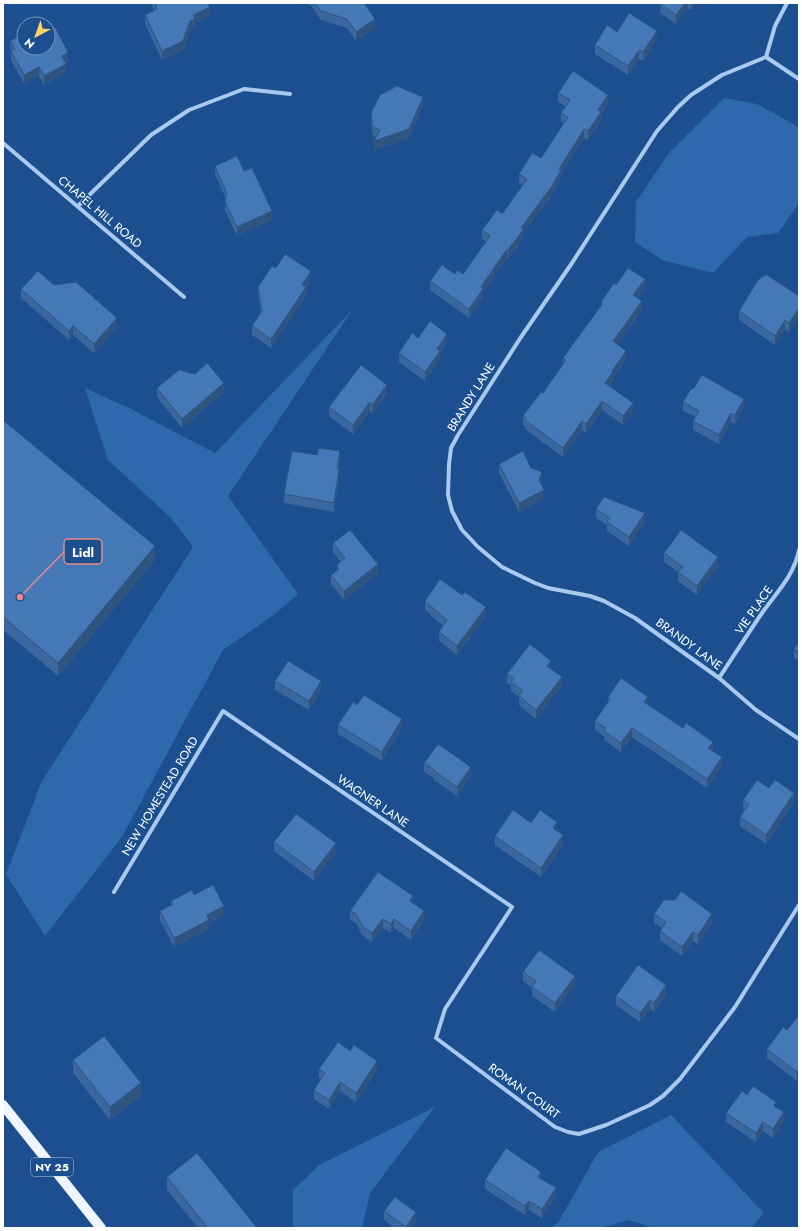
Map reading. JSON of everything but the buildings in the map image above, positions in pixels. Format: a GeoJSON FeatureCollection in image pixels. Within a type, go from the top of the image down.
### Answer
{"type":"FeatureCollection","features":[{"type":"Feature","properties":{"kind":"main road","name":"NY 25"},"geometry":{"type":"LineString","coordinates":[[3,1105],[100,1228]]}},
{"type":"Feature","properties":{"kind":"street"},"geometry":{"type":"LineString","coordinates":[[787,3],[775,26],[766,57],[799,79]]}},
{"type":"Feature","properties":{"kind":"street","name":"BRANDY LANE"},"geometry":{"type":"LineString","coordinates":[[766,57],[722,75],[691,96],[678,107],[657,131],[572,263],[521,337],[458,434],[451,448],[448,464],[448,495],[452,511],[462,530],[478,547],[502,567],[513,574],[548,588],[590,596],[604,601],[635,618],[719,678],[756,710],[799,739]]}},
{"type":"Feature","properties":{"kind":"street"},"geometry":{"type":"LineString","coordinates":[[78,206],[151,135],[189,110],[244,90],[290,94]]}},
{"type":"Feature","properties":{"kind":"street","name":"CHAPEL HILL ROAD"},"geometry":{"type":"LineString","coordinates":[[3,143],[184,296]]}},
{"type":"Feature","properties":{"kind":"street","name":"VIE PLACE"},"geometry":{"type":"LineString","coordinates":[[719,678],[763,612],[786,583],[797,561],[799,550]]}},
{"type":"Feature","properties":{"kind":"street","name":"NEW HOMESTEAD ROAD"},"geometry":{"type":"LineString","coordinates":[[114,892],[223,711]]}},
{"type":"Feature","properties":{"kind":"street","name":"WAGNER LANE"},"geometry":{"type":"LineString","coordinates":[[223,711],[512,907]]}},
{"type":"Feature","properties":{"kind":"street","name":"ROMAN COURT"},"geometry":{"type":"LineString","coordinates":[[512,907],[445,1009],[436,1038],[555,1127],[579,1134],[606,1125],[650,1105],[663,1096],[680,1079],[735,1007],[799,905]]}},
{"type":"Feature","properties":{"kind":"shaded area"},"geometry":{"type":"Polygon","coordinates":[[[724,98],[757,104],[799,128],[799,203],[778,233],[747,237],[713,273],[662,260],[635,242],[636,202],[668,154],[724,98]]]}},
{"type":"Feature","properties":{"kind":"shaded area"},"geometry":{"type":"Polygon","coordinates":[[[353,309],[228,496],[298,594],[275,614],[223,650],[122,837],[45,936],[6,874],[42,781],[193,547],[172,519],[108,460],[85,388],[131,409],[215,453],[353,309]]]}},
{"type":"Feature","properties":{"kind":"shaded area"},"geometry":{"type":"Polygon","coordinates":[[[435,1107],[370,1193],[362,1228],[293,1228],[293,1190],[319,1165],[435,1107]]]}},
{"type":"Feature","properties":{"kind":"shaded area"},"geometry":{"type":"Polygon","coordinates":[[[671,1115],[764,1213],[751,1228],[653,1228],[629,1220],[600,1228],[549,1228],[558,1223],[598,1152],[671,1115]]]}},
{"type":"Feature","properties":{"kind":"place","name":"Lidl"},"geometry":{"type":"Point","coordinates":[20,597]}}]}
